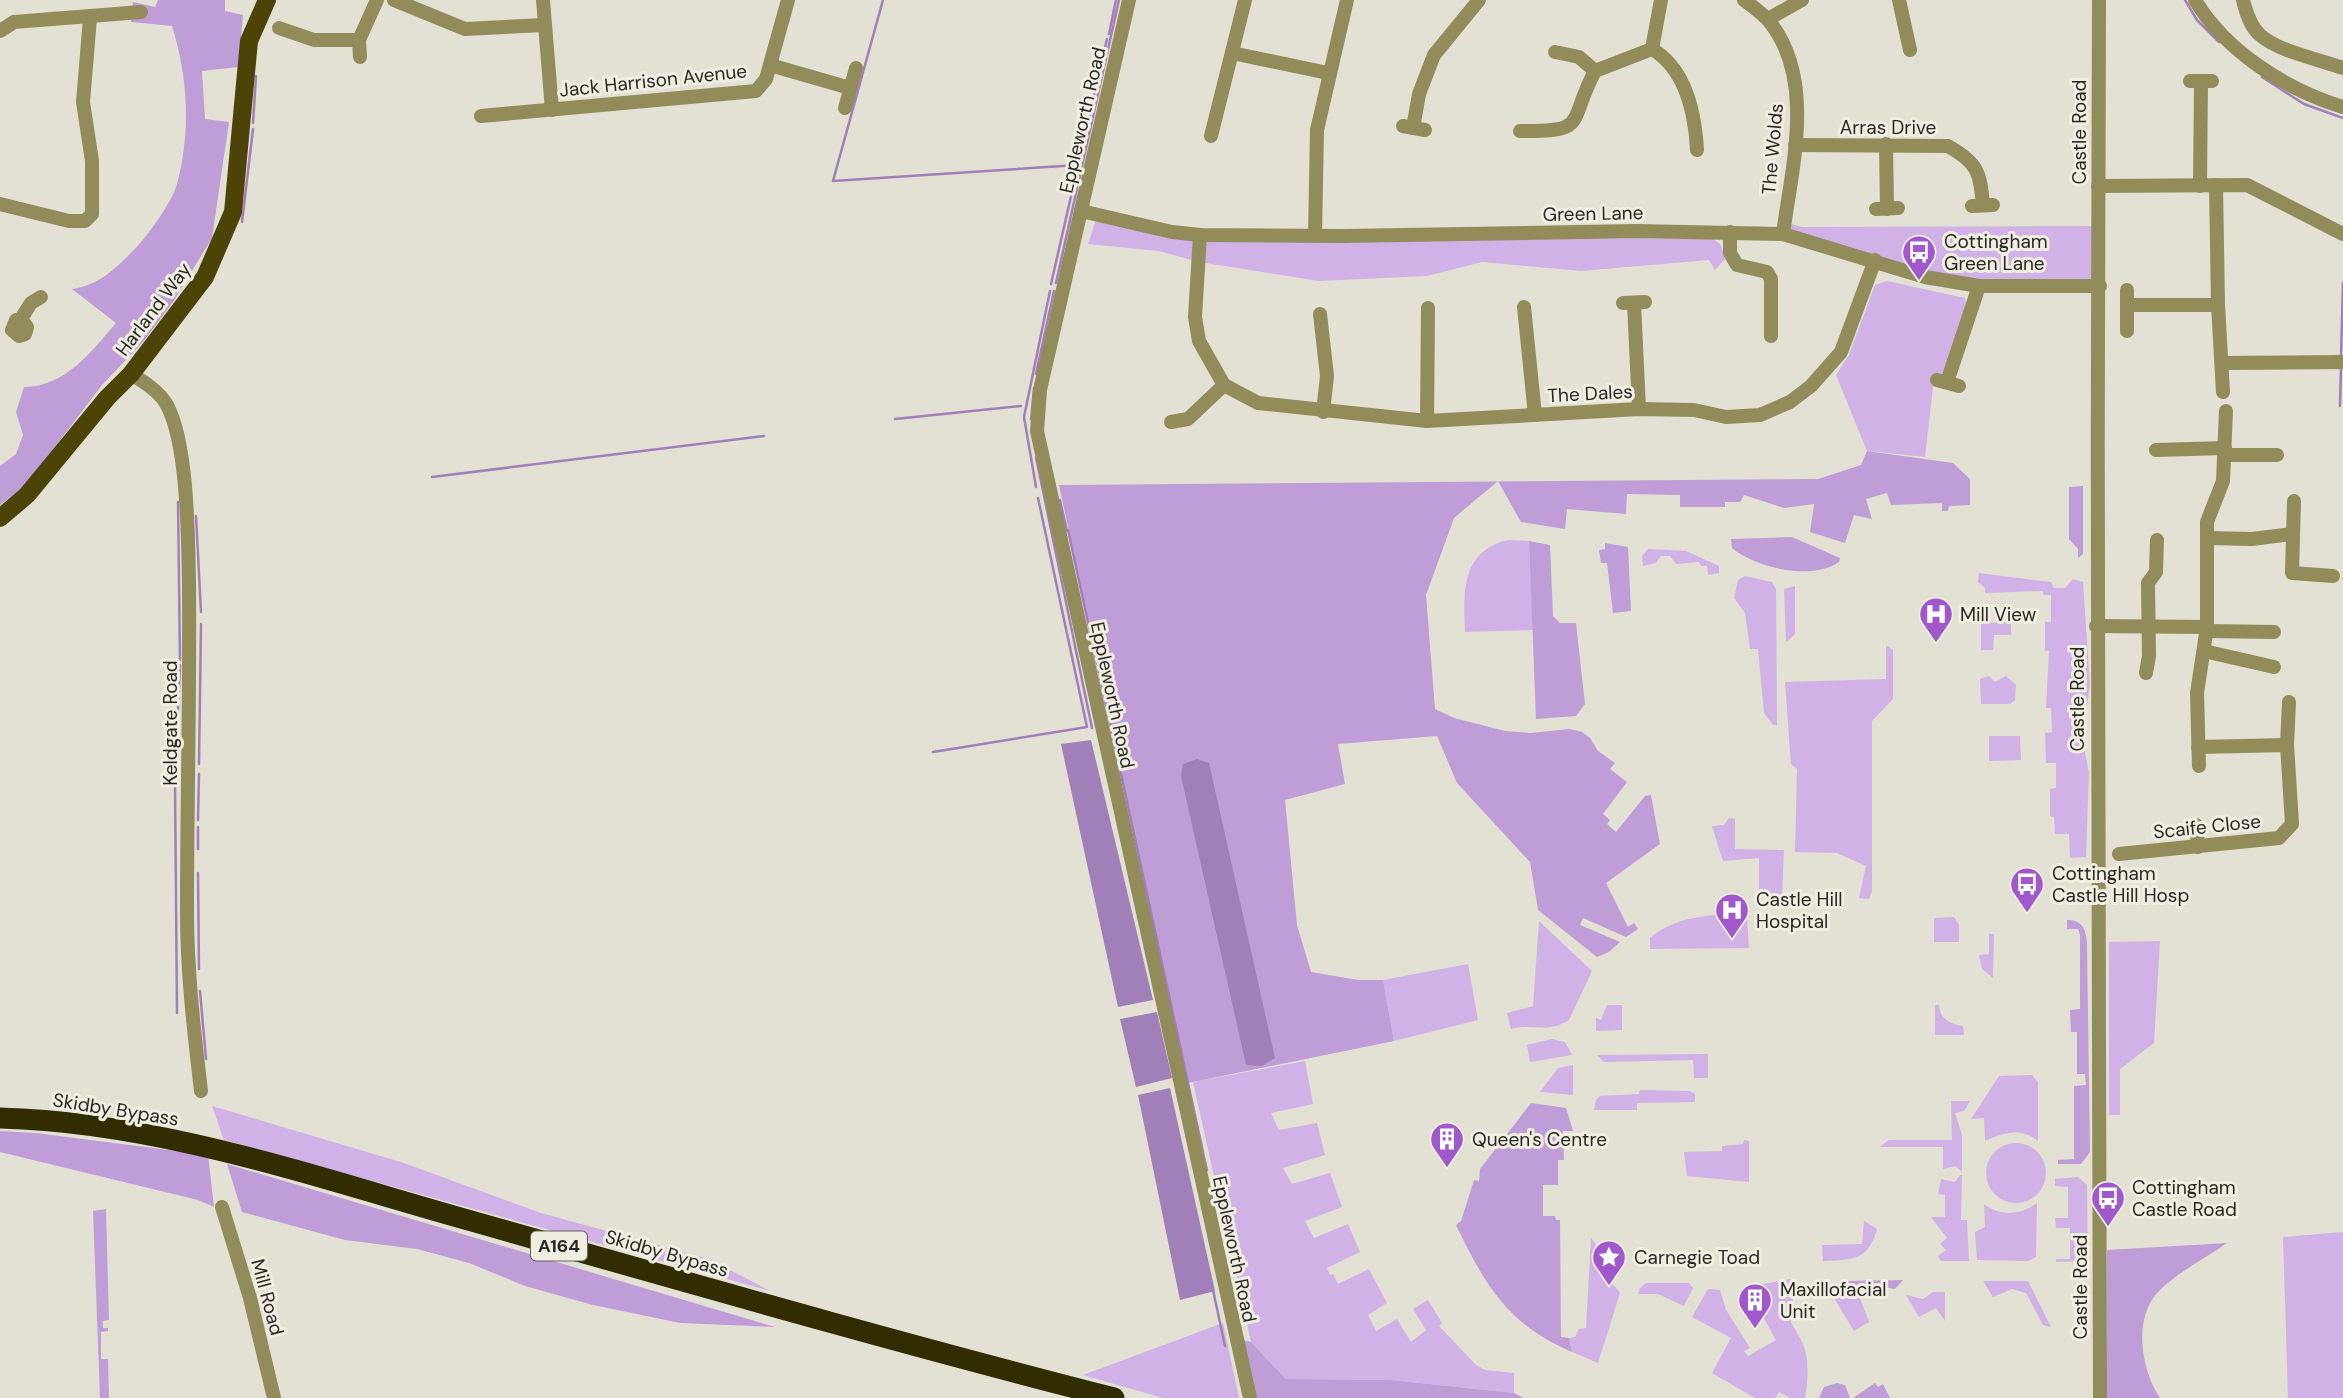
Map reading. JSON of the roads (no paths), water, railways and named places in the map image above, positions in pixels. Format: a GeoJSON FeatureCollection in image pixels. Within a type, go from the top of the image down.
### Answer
{"type":"FeatureCollection","features":[{"type":"Feature","properties":{"kind":"highway","name":"Skidby Bypass"},"geometry":{"type":"LineString","coordinates":[[0,1118],[33,1119],[170,1139],[907,1344],[1114,1398]]}},
{"type":"Feature","properties":{"kind":"main road","name":"Harland Way"},"geometry":{"type":"LineString","coordinates":[[0,518],[27,495],[107,398],[131,374],[205,277],[233,212],[249,41],[267,0]]}},
{"type":"Feature","properties":{"kind":"street"},"geometry":{"type":"LineString","coordinates":[[360,57],[359,40],[377,0]]}},
{"type":"Feature","properties":{"kind":"street"},"geometry":{"type":"LineString","coordinates":[[394,0],[465,29],[544,25]]}},
{"type":"Feature","properties":{"kind":"street","name":"Jack Harrison Avenue"},"geometry":{"type":"LineString","coordinates":[[543,0],[552,110],[756,91],[766,79],[770,65]]}},
{"type":"Feature","properties":{"kind":"street"},"geometry":{"type":"LineString","coordinates":[[788,0],[770,65],[850,89]]}},
{"type":"Feature","properties":{"kind":"street","name":"Eppleworth Road"},"geometry":{"type":"LineString","coordinates":[[1129,0],[1040,390],[1037,431],[1250,1398]]}},
{"type":"Feature","properties":{"kind":"street"},"geometry":{"type":"LineString","coordinates":[[1211,136],[1245,0]]}},
{"type":"Feature","properties":{"kind":"street"},"geometry":{"type":"LineString","coordinates":[[1315,235],[1317,130],[1347,0]]}},
{"type":"Feature","properties":{"kind":"street"},"geometry":{"type":"LineString","coordinates":[[1414,128],[1419,94],[1434,55],[1479,0]]}},
{"type":"Feature","properties":{"kind":"street"},"geometry":{"type":"LineString","coordinates":[[1652,49],[1661,0]]}},
{"type":"Feature","properties":{"kind":"street","name":"The Wolds"},"geometry":{"type":"LineString","coordinates":[[1744,0],[1768,19],[1790,61],[1796,108],[1795,145],[1783,233]]}},
{"type":"Feature","properties":{"kind":"street"},"geometry":{"type":"LineString","coordinates":[[1768,19],[1802,0]]}},
{"type":"Feature","properties":{"kind":"street"},"geometry":{"type":"LineString","coordinates":[[1899,0],[1910,50]]}},
{"type":"Feature","properties":{"kind":"street","name":"Castle Road"},"geometry":{"type":"LineString","coordinates":[[2099,0],[2100,286],[2096,626],[2100,1398]]}},
{"type":"Feature","properties":{"kind":"street"},"geometry":{"type":"LineString","coordinates":[[2195,0],[2206,18],[2230,42],[2273,74],[2311,97],[2343,107]]}},
{"type":"Feature","properties":{"kind":"street"},"geometry":{"type":"LineString","coordinates":[[2243,0],[2250,22],[2260,35],[2273,43],[2343,68]]}},
{"type":"Feature","properties":{"kind":"street"},"geometry":{"type":"LineString","coordinates":[[0,32],[15,22],[141,12]]}},
{"type":"Feature","properties":{"kind":"street"},"geometry":{"type":"LineString","coordinates":[[0,204],[69,221],[83,222],[92,214],[92,161],[83,102],[90,18]]}},
{"type":"Feature","properties":{"kind":"street"},"geometry":{"type":"LineString","coordinates":[[279,28],[314,40],[359,40]]}},
{"type":"Feature","properties":{"kind":"street"},"geometry":{"type":"LineString","coordinates":[[1527,134],[1565,130],[1575,120],[1583,92],[1595,71],[1652,49]]}},
{"type":"Feature","properties":{"kind":"street"},"geometry":{"type":"LineString","coordinates":[[1652,49],[1671,68],[1689,97],[1696,151]]}},
{"type":"Feature","properties":{"kind":"street"},"geometry":{"type":"LineString","coordinates":[[1555,52],[1579,57],[1595,71]]}},
{"type":"Feature","properties":{"kind":"street"},"geometry":{"type":"LineString","coordinates":[[1232,53],[1328,73]]}},
{"type":"Feature","properties":{"kind":"street"},"geometry":{"type":"LineString","coordinates":[[845,108],[856,68]]}},
{"type":"Feature","properties":{"kind":"street"},"geometry":{"type":"LineString","coordinates":[[2200,186],[2201,81]]}},
{"type":"Feature","properties":{"kind":"street"},"geometry":{"type":"LineString","coordinates":[[481,116],[552,110]]}},
{"type":"Feature","properties":{"kind":"street","name":"Arras Drive"},"geometry":{"type":"LineString","coordinates":[[1795,145],[1948,146],[1968,157],[1980,174],[1983,206]]}},
{"type":"Feature","properties":{"kind":"street"},"geometry":{"type":"LineString","coordinates":[[1886,145],[1887,209]]}},
{"type":"Feature","properties":{"kind":"street"},"geometry":{"type":"LineString","coordinates":[[2098,186],[2236,184],[2260,189],[2343,234]]}},
{"type":"Feature","properties":{"kind":"street"},"geometry":{"type":"LineString","coordinates":[[2216,186],[2223,393]]}},
{"type":"Feature","properties":{"kind":"street","name":"Green Lane"},"geometry":{"type":"LineString","coordinates":[[1082,211],[1172,232],[1200,235],[1783,233],[1925,277],[1979,286],[2100,286]]}},
{"type":"Feature","properties":{"kind":"street"},"geometry":{"type":"LineString","coordinates":[[1730,232],[1730,253],[1737,265],[1767,272],[1771,279],[1770,336]]}},
{"type":"Feature","properties":{"kind":"street"},"geometry":{"type":"LineString","coordinates":[[1171,421],[1188,419],[1224,385],[1199,341],[1195,317],[1200,235]]}},
{"type":"Feature","properties":{"kind":"street","name":"The Dales"},"geometry":{"type":"LineString","coordinates":[[1224,385],[1258,403],[1427,421],[1639,409],[1694,410],[1726,417],[1760,415],[1790,402],[1811,386],[1841,352],[1875,260]]}},
{"type":"Feature","properties":{"kind":"street"},"geometry":{"type":"LineString","coordinates":[[1948,383],[1979,286]]}},
{"type":"Feature","properties":{"kind":"street"},"geometry":{"type":"LineString","coordinates":[[2127,290],[2127,331]]}},
{"type":"Feature","properties":{"kind":"street"},"geometry":{"type":"LineString","coordinates":[[21,319],[31,303],[41,297]]}},
{"type":"Feature","properties":{"kind":"street"},"geometry":{"type":"LineString","coordinates":[[1634,303],[1639,409]]}},
{"type":"Feature","properties":{"kind":"street"},"geometry":{"type":"LineString","coordinates":[[2127,305],[2218,305]]}},
{"type":"Feature","properties":{"kind":"street"},"geometry":{"type":"LineString","coordinates":[[1526,306],[1535,415]]}},
{"type":"Feature","properties":{"kind":"street"},"geometry":{"type":"LineString","coordinates":[[1427,421],[1428,308]]}},
{"type":"Feature","properties":{"kind":"street"},"geometry":{"type":"LineString","coordinates":[[1320,313],[1327,376],[1323,411]]}},
{"type":"Feature","properties":{"kind":"street"},"geometry":{"type":"LineString","coordinates":[[2224,363],[2343,362]]}},
{"type":"Feature","properties":{"kind":"street","name":"Keldgate Road"},"geometry":{"type":"LineString","coordinates":[[131,374],[149,385],[166,404],[176,432],[188,512],[190,789],[187,913],[190,1003],[201,1091]]}},
{"type":"Feature","properties":{"kind":"street"},"geometry":{"type":"LineString","coordinates":[[2199,766],[2197,693],[2207,629],[2207,522],[2220,495],[2226,411]]}},
{"type":"Feature","properties":{"kind":"street"},"geometry":{"type":"LineString","coordinates":[[2156,450],[2277,455]]}},
{"type":"Feature","properties":{"kind":"street"},"geometry":{"type":"LineString","coordinates":[[2294,501],[2292,573],[2333,576]]}},
{"type":"Feature","properties":{"kind":"street"},"geometry":{"type":"LineString","coordinates":[[2207,538],[2252,539],[2292,534]]}},
{"type":"Feature","properties":{"kind":"street"},"geometry":{"type":"LineString","coordinates":[[2146,673],[2148,583],[2157,572],[2157,540]]}},
{"type":"Feature","properties":{"kind":"street"},"geometry":{"type":"LineString","coordinates":[[2096,626],[2274,632]]}},
{"type":"Feature","properties":{"kind":"street"},"geometry":{"type":"LineString","coordinates":[[2204,651],[2274,667]]}},
{"type":"Feature","properties":{"kind":"street","name":"Scaife Close"},"geometry":{"type":"LineString","coordinates":[[2119,855],[2278,838],[2292,824],[2287,745],[2290,702]]}},
{"type":"Feature","properties":{"kind":"street"},"geometry":{"type":"LineString","coordinates":[[2198,747],[2287,745]]}},
{"type":"Feature","properties":{"kind":"street"},"geometry":{"type":"LineString","coordinates":[[2196,825],[2198,847]]}},
{"type":"Feature","properties":{"kind":"street","name":"Mill Road"},"geometry":{"type":"LineString","coordinates":[[222,1207],[250,1298],[274,1398]]}},
{"type":"Feature","properties":{"kind":"waterway"},"geometry":{"type":"LineString","coordinates":[[883,0],[833,181],[1078,165]]}},
{"type":"Feature","properties":{"kind":"waterway"},"geometry":{"type":"LineString","coordinates":[[1109,34],[1116,0]]}},
{"type":"Feature","properties":{"kind":"waterway"},"geometry":{"type":"LineString","coordinates":[[1056,283],[1119,0]]}},
{"type":"Feature","properties":{"kind":"waterway"},"geometry":{"type":"LineString","coordinates":[[2185,0],[2197,20],[2219,42]]}},
{"type":"Feature","properties":{"kind":"waterway"},"geometry":{"type":"LineString","coordinates":[[1051,284],[1107,39]]}},
{"type":"Feature","properties":{"kind":"waterway"},"geometry":{"type":"LineString","coordinates":[[253,123],[256,76]]}},
{"type":"Feature","properties":{"kind":"waterway"},"geometry":{"type":"LineString","coordinates":[[2262,77],[2304,104],[2343,118]]}},
{"type":"Feature","properties":{"kind":"waterway"},"geometry":{"type":"LineString","coordinates":[[242,222],[253,129]]}},
{"type":"Feature","properties":{"kind":"waterway"},"geometry":{"type":"LineString","coordinates":[[2341,357],[2343,283]]}},
{"type":"Feature","properties":{"kind":"waterway"},"geometry":{"type":"LineString","coordinates":[[1036,487],[1024,417],[1050,291]]}},
{"type":"Feature","properties":{"kind":"waterway"},"geometry":{"type":"LineString","coordinates":[[1036,374],[1054,291]]}},
{"type":"Feature","properties":{"kind":"waterway"},"geometry":{"type":"LineString","coordinates":[[2340,406],[2341,367]]}},
{"type":"Feature","properties":{"kind":"waterway"},"geometry":{"type":"LineString","coordinates":[[1031,419],[1034,388]]}},
{"type":"Feature","properties":{"kind":"waterway"},"geometry":{"type":"LineString","coordinates":[[895,419],[1021,406]]}},
{"type":"Feature","properties":{"kind":"waterway"},"geometry":{"type":"LineString","coordinates":[[432,477],[764,436]]}},
{"type":"Feature","properties":{"kind":"waterway"},"geometry":{"type":"LineString","coordinates":[[1036,457],[1092,728]]}},
{"type":"Feature","properties":{"kind":"waterway"},"geometry":{"type":"LineString","coordinates":[[933,752],[1087,727],[1038,498]]}},
{"type":"Feature","properties":{"kind":"waterway"},"geometry":{"type":"LineString","coordinates":[[1060,500],[1067,531]]}},
{"type":"Feature","properties":{"kind":"waterway"},"geometry":{"type":"LineString","coordinates":[[178,502],[180,660]]}},
{"type":"Feature","properties":{"kind":"waterway"},"geometry":{"type":"LineString","coordinates":[[196,516],[201,612]]}},
{"type":"Feature","properties":{"kind":"waterway"},"geometry":{"type":"LineString","coordinates":[[1068,530],[1203,1152]]}},
{"type":"Feature","properties":{"kind":"waterway"},"geometry":{"type":"LineString","coordinates":[[199,764],[201,624]]}},
{"type":"Feature","properties":{"kind":"waterway"},"geometry":{"type":"LineString","coordinates":[[175,777],[180,665]]}},
{"type":"Feature","properties":{"kind":"waterway"},"geometry":{"type":"LineString","coordinates":[[198,820],[199,774]]}},
{"type":"Feature","properties":{"kind":"waterway"},"geometry":{"type":"LineString","coordinates":[[175,782],[177,1013]]}},
{"type":"Feature","properties":{"kind":"waterway"},"geometry":{"type":"LineString","coordinates":[[198,827],[198,849]]}},
{"type":"Feature","properties":{"kind":"waterway"},"geometry":{"type":"LineString","coordinates":[[198,873],[199,969]]}},
{"type":"Feature","properties":{"kind":"waterway"},"geometry":{"type":"LineString","coordinates":[[200,991],[206,1059]]}},
{"type":"Feature","properties":{"kind":"waterway"},"geometry":{"type":"LineString","coordinates":[[1203,1153],[1207,1170]]}},
{"type":"Feature","properties":{"kind":"waterway"},"geometry":{"type":"LineString","coordinates":[[1213,1290],[1225,1346]]}},
{"type":"Feature","properties":{"kind":"place","name":"Cottingham Green Lane"},"geometry":{"type":"Point","coordinates":[1919,282]}},
{"type":"Feature","properties":{"kind":"place","name":"Mill View"},"geometry":{"type":"Point","coordinates":[1936,644]}},
{"type":"Feature","properties":{"kind":"place","name":"Cottingham Castle Hill Hosp"},"geometry":{"type":"Point","coordinates":[2027,914]}},
{"type":"Feature","properties":{"kind":"place","name":"Castle Hill Hospital"},"geometry":{"type":"Point","coordinates":[1732,940]}},
{"type":"Feature","properties":{"kind":"place","name":"Queen's Centre"},"geometry":{"type":"Point","coordinates":[1447,1169]}},
{"type":"Feature","properties":{"kind":"place","name":"Cottingham Castle Road"},"geometry":{"type":"Point","coordinates":[2108,1228]}},
{"type":"Feature","properties":{"kind":"place","name":"Carnegie Toad"},"geometry":{"type":"Point","coordinates":[1609,1287]}},
{"type":"Feature","properties":{"kind":"place","name":"Maxillofacial Unit"},"geometry":{"type":"Point","coordinates":[1755,1330]}}]}
